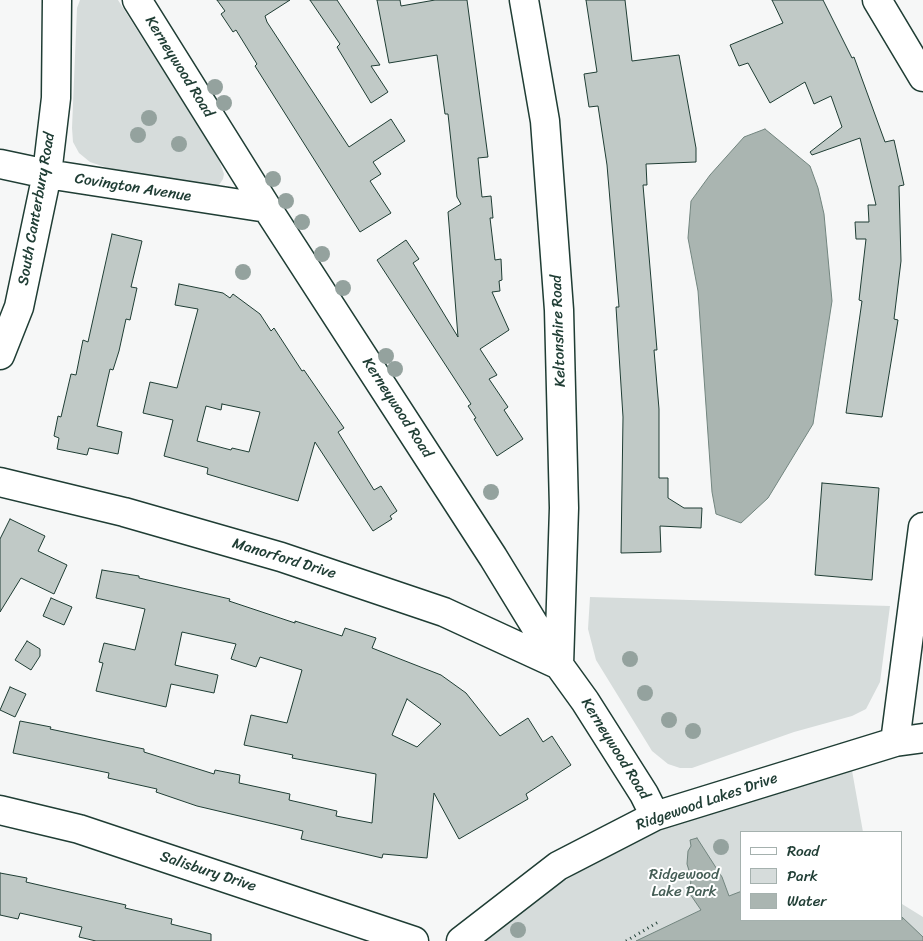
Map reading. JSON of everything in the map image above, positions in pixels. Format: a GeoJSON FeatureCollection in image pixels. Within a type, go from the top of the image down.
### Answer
{"type":"FeatureCollection","features":[{"type":"Feature","properties":{"kind":"street","name":"South Canterbury Road"},"geometry":{"type":"LineString","coordinates":[[0,355],[19,307],[47,174],[56,98],[56,0]]}},
{"type":"Feature","properties":{"kind":"street","name":"Kerneywood Road"},"geometry":{"type":"LineString","coordinates":[[137,0],[268,208],[493,557],[559,665],[585,701],[644,794],[655,816]]}},
{"type":"Feature","properties":{"kind":"street","name":"Keltonshire Road"},"geometry":{"type":"LineString","coordinates":[[524,0],[545,121],[559,310],[564,508],[559,665]]}},
{"type":"Feature","properties":{"kind":"street"},"geometry":{"type":"LineString","coordinates":[[877,0],[923,77]]}},
{"type":"Feature","properties":{"kind":"street","name":"Covington Avenue"},"geometry":{"type":"LineString","coordinates":[[0,164],[47,174],[268,208]]}},
{"type":"Feature","properties":{"kind":"street","name":"Manorford Drive"},"geometry":{"type":"LineString","coordinates":[[0,482],[124,512],[281,557],[444,612],[559,665]]}},
{"type":"Feature","properties":{"kind":"street"},"geometry":{"type":"LineString","coordinates":[[895,742],[923,527]]}},
{"type":"Feature","properties":{"kind":"street","name":"Ridgewood Lakes Drive"},"geometry":{"type":"LineString","coordinates":[[461,941],[558,866],[618,833],[655,816],[895,742],[923,738]]}},
{"type":"Feature","properties":{"kind":"street","name":"Salisbury Drive"},"geometry":{"type":"LineString","coordinates":[[0,810],[80,830],[414,941]]}},
{"type":"Feature","properties":{"kind":"path"},"geometry":{"type":"LineString","coordinates":[[626,941],[660,921]]}},
{"type":"Feature","properties":{"kind":"green space"},"geometry":{"type":"Polygon","coordinates":[[[80,0],[118,0],[218,157],[224,174],[219,185],[207,187],[108,168],[90,162],[79,153],[73,142],[72,128],[77,8],[80,0]]]}},
{"type":"Feature","properties":{"kind":"green space"},"geometry":{"type":"Polygon","coordinates":[[[590,597],[890,606],[880,682],[866,709],[852,716],[794,732],[692,768],[680,768],[668,764],[652,751],[596,660],[588,629],[590,597]]]}},
{"type":"Feature","properties":{"kind":"green space","name":"Ridgewood Lake Park"},"geometry":{"type":"Polygon","coordinates":[[[851,765],[863,831],[740,831],[740,921],[903,921],[903,905],[923,917],[923,941],[478,941],[511,913],[584,869],[669,826],[851,765]]]}},
{"type":"Feature","properties":{"kind":"water"},"geometry":{"type":"Polygon","coordinates":[[[765,129],[810,166],[818,188],[824,214],[832,301],[813,424],[768,498],[741,523],[716,514],[712,492],[698,291],[688,238],[691,201],[710,175],[744,137],[765,129]]]}},
{"type":"Feature","properties":{"kind":"water"},"geometry":{"type":"Polygon","coordinates":[[[697,838],[722,877],[729,896],[740,892],[740,921],[903,921],[903,918],[923,937],[923,941],[636,941],[701,910],[690,894],[691,877],[687,864],[688,851],[691,846],[690,840],[697,838]]]}},
{"type":"Feature","properties":{"kind":"building"},"geometry":{"type":"Polygon","coordinates":[[[217,0],[290,0],[265,16],[267,22],[349,147],[391,119],[405,141],[373,162],[381,174],[370,181],[391,213],[360,232],[255,66],[257,64],[236,30],[233,32],[221,14],[225,11],[217,0]]]}},
{"type":"Feature","properties":{"kind":"building"},"geometry":{"type":"Polygon","coordinates":[[[310,0],[337,0],[380,65],[371,66],[388,92],[371,103],[337,47],[340,44],[310,0]]]}},
{"type":"Feature","properties":{"kind":"building"},"geometry":{"type":"Polygon","coordinates":[[[377,0],[400,0],[401,6],[435,0],[467,0],[488,157],[478,158],[482,197],[491,196],[493,218],[490,218],[495,260],[501,259],[502,280],[499,281],[500,291],[492,292],[509,330],[480,349],[497,375],[489,379],[508,407],[504,410],[523,439],[497,456],[474,419],[476,418],[468,406],[471,404],[377,260],[406,240],[419,259],[413,263],[458,337],[448,212],[461,204],[457,197],[448,114],[445,114],[437,55],[389,63],[377,0]]]}},
{"type":"Feature","properties":{"kind":"building"},"geometry":{"type":"Polygon","coordinates":[[[586,0],[625,0],[632,61],[679,55],[696,148],[696,162],[646,164],[647,185],[643,185],[657,350],[654,350],[659,409],[659,478],[668,478],[668,498],[684,508],[702,508],[701,528],[660,526],[661,552],[621,553],[623,417],[616,307],[619,307],[607,165],[598,106],[589,107],[584,74],[597,72],[586,0]]]}},
{"type":"Feature","properties":{"kind":"building"},"geometry":{"type":"Polygon","coordinates":[[[772,0],[823,0],[852,58],[854,57],[885,142],[894,140],[904,185],[899,186],[901,261],[894,319],[898,320],[882,417],[846,413],[862,301],[859,300],[866,239],[856,239],[855,222],[869,222],[868,205],[876,205],[860,138],[812,155],[810,152],[842,127],[831,96],[814,104],[805,82],[770,103],[748,63],[739,66],[730,45],[783,23],[772,0]]]}},
{"type":"Feature","properties":{"kind":"building"},"geometry":{"type":"Polygon","coordinates":[[[112,234],[142,241],[131,287],[137,288],[130,320],[126,319],[113,370],[110,369],[97,426],[122,432],[118,454],[89,448],[87,455],[57,449],[59,438],[54,436],[58,416],[61,417],[71,374],[76,375],[83,340],[88,342],[112,234]]]}},
{"type":"Feature","properties":{"kind":"building"},"geometry":{"type":"Polygon","coordinates":[[[179,284],[223,293],[230,298],[233,294],[260,314],[271,331],[274,328],[302,371],[304,370],[344,428],[338,432],[374,490],[381,486],[397,511],[390,516],[392,519],[373,531],[315,442],[298,501],[207,474],[208,468],[164,456],[173,420],[143,413],[150,382],[177,388],[198,309],[175,305],[179,284]],[[222,404],[221,410],[206,406],[197,441],[231,450],[232,448],[249,452],[260,412],[222,404]]]}},
{"type":"Feature","properties":{"kind":"building"},"geometry":{"type":"Polygon","coordinates":[[[822,483],[879,488],[872,580],[815,575],[822,483]]]}},
{"type":"Feature","properties":{"kind":"building"},"geometry":{"type":"Polygon","coordinates":[[[10,519],[45,536],[38,551],[67,565],[54,594],[21,578],[0,612],[0,539],[10,519]]]}},
{"type":"Feature","properties":{"kind":"building"},"geometry":{"type":"Polygon","coordinates":[[[102,570],[139,576],[139,578],[230,599],[229,601],[295,623],[295,621],[342,636],[345,628],[376,638],[372,648],[441,675],[466,693],[500,736],[528,718],[543,742],[552,736],[571,765],[526,794],[528,799],[459,839],[434,793],[427,858],[383,854],[382,858],[301,839],[303,831],[197,806],[156,792],[157,789],[108,778],[109,773],[13,753],[20,721],[51,727],[50,729],[144,749],[144,752],[214,774],[215,770],[240,775],[239,783],[290,794],[289,800],[337,811],[336,816],[372,823],[376,774],[292,758],[293,755],[244,745],[251,715],[287,723],[302,670],[260,657],[256,667],[231,659],[236,644],[182,632],[175,665],[218,675],[214,693],[171,684],[166,707],[96,691],[103,663],[99,662],[104,643],[135,650],[145,609],[96,598],[102,570]],[[407,699],[392,735],[417,747],[441,724],[407,699]]]}},
{"type":"Feature","properties":{"kind":"building"},"geometry":{"type":"Polygon","coordinates":[[[51,598],[72,607],[64,625],[43,616],[51,598]]]}},
{"type":"Feature","properties":{"kind":"building"},"geometry":{"type":"Polygon","coordinates":[[[27,641],[40,649],[40,656],[31,670],[15,660],[27,641]]]}},
{"type":"Feature","properties":{"kind":"building"},"geometry":{"type":"Polygon","coordinates":[[[10,687],[26,694],[15,717],[0,710],[10,687]]]}},
{"type":"Feature","properties":{"kind":"building"},"geometry":{"type":"Polygon","coordinates":[[[0,873],[27,878],[26,882],[126,905],[125,908],[172,919],[171,924],[211,934],[211,941],[96,941],[79,937],[82,927],[20,913],[18,919],[0,915],[0,873]]]}}]}
